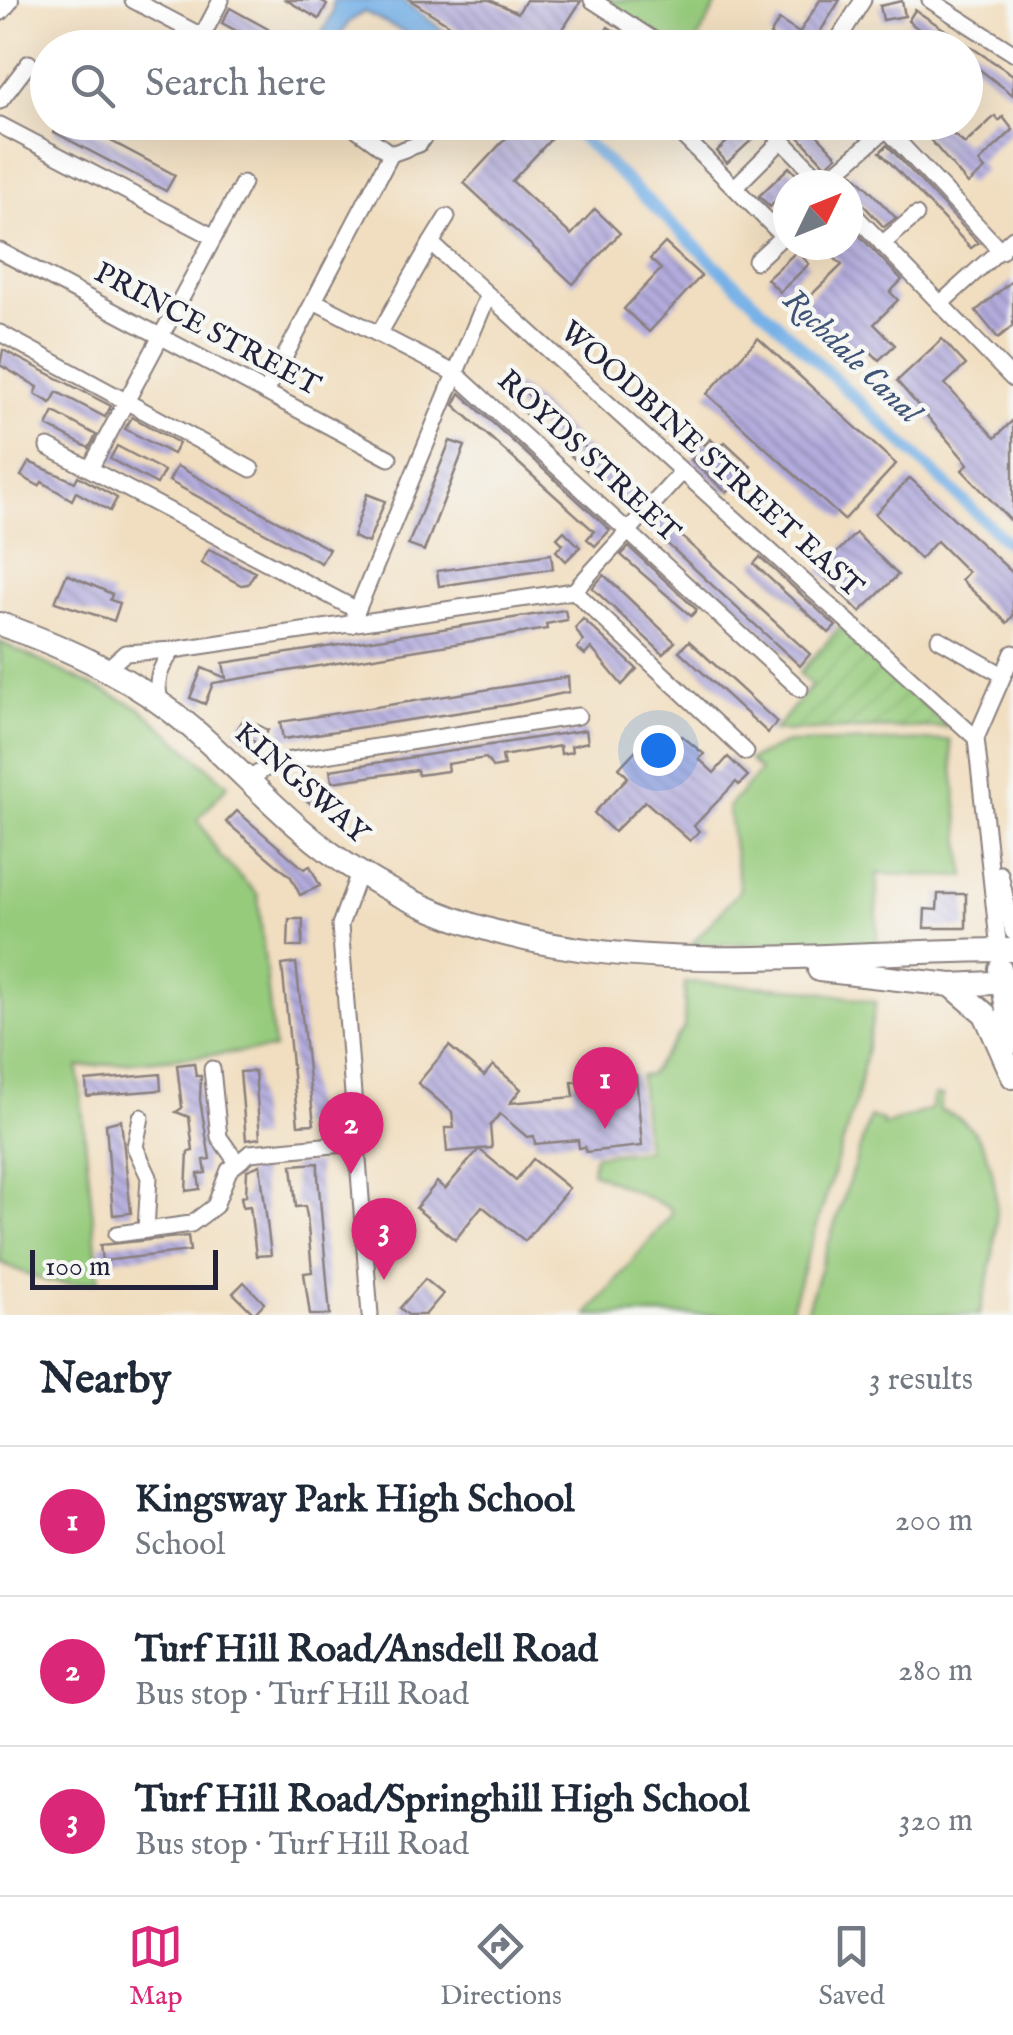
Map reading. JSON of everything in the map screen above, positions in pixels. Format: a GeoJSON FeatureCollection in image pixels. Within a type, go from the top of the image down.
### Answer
{"type":"FeatureCollection","features":[{"type":"Feature","properties":{"kind":"highway","name":"KINGSWAY"},"geometry":{"type":"LineString","coordinates":[[0,624],[108,668],[161,704],[302,831],[359,873],[465,924],[573,950],[834,959],[881,951],[1008,962]]}},
{"type":"Feature","properties":{"kind":"highway","name":"KINGSWAY"},"geometry":{"type":"LineString","coordinates":[[762,957],[822,971],[951,984],[1008,962]]}},
{"type":"Feature","properties":{"kind":"highway"},"geometry":{"type":"LineString","coordinates":[[1008,962],[1013,1042]]}},
{"type":"Feature","properties":{"kind":"highway"},"geometry":{"type":"LineString","coordinates":[[951,984],[985,1014],[1013,1077]]}},
{"type":"Feature","properties":{"kind":"main road"},"geometry":{"type":"LineString","coordinates":[[0,10],[8,0]]}},
{"type":"Feature","properties":{"kind":"street"},"geometry":{"type":"LineString","coordinates":[[133,0],[181,30]]}},
{"type":"Feature","properties":{"kind":"street"},"geometry":{"type":"LineString","coordinates":[[205,30],[221,0]]}},
{"type":"Feature","properties":{"kind":"street"},"geometry":{"type":"LineString","coordinates":[[592,0],[638,30]]}},
{"type":"Feature","properties":{"kind":"street"},"geometry":{"type":"LineString","coordinates":[[844,30],[863,0]]}},
{"type":"Feature","properties":{"kind":"street"},"geometry":{"type":"LineString","coordinates":[[930,0],[977,30]]}},
{"type":"Feature","properties":{"kind":"street"},"geometry":{"type":"LineString","coordinates":[[983,34],[1013,53]]}},
{"type":"Feature","properties":{"kind":"street"},"geometry":{"type":"LineString","coordinates":[[0,102],[29,62]]}},
{"type":"Feature","properties":{"kind":"street"},"geometry":{"type":"LineString","coordinates":[[0,124],[214,238]]}},
{"type":"Feature","properties":{"kind":"street"},"geometry":{"type":"LineString","coordinates":[[372,140],[398,152]]}},
{"type":"Feature","properties":{"kind":"street"},"geometry":{"type":"LineString","coordinates":[[266,392],[398,152],[422,140]]}},
{"type":"Feature","properties":{"kind":"street"},"geometry":{"type":"LineString","coordinates":[[688,140],[784,236],[756,261]]}},
{"type":"Feature","properties":{"kind":"street"},"geometry":{"type":"LineString","coordinates":[[737,185],[782,140],[811,170]]}},
{"type":"Feature","properties":{"kind":"street"},"geometry":{"type":"LineString","coordinates":[[839,170],[869,140]]}},
{"type":"Feature","properties":{"kind":"street"},"geometry":{"type":"LineString","coordinates":[[896,140],[1000,250]]}},
{"type":"Feature","properties":{"kind":"street"},"geometry":{"type":"LineString","coordinates":[[90,468],[243,183]]}},
{"type":"Feature","properties":{"kind":"street"},"geometry":{"type":"LineString","coordinates":[[882,244],[916,215]]}},
{"type":"Feature","properties":{"kind":"street"},"geometry":{"type":"LineString","coordinates":[[379,334],[446,217]]}},
{"type":"Feature","properties":{"kind":"street"},"geometry":{"type":"LineString","coordinates":[[863,224],[1013,379]]}},
{"type":"Feature","properties":{"kind":"street"},"geometry":{"type":"LineString","coordinates":[[940,304],[1013,238]]}},
{"type":"Feature","properties":{"kind":"street","name":"WOODBINE STREET EAST"},"geometry":{"type":"LineString","coordinates":[[426,250],[488,296],[976,738]]}},
{"type":"Feature","properties":{"kind":"street","name":"PRINCE STREET"},"geometry":{"type":"LineString","coordinates":[[0,251],[389,458]]}},
{"type":"Feature","properties":{"kind":"street"},"geometry":{"type":"LineString","coordinates":[[354,618],[488,296]]}},
{"type":"Feature","properties":{"kind":"street","name":"ROYDS STREET"},"geometry":{"type":"LineString","coordinates":[[314,300],[456,374],[800,689]]}},
{"type":"Feature","properties":{"kind":"street"},"geometry":{"type":"LineString","coordinates":[[0,334],[252,469]]}},
{"type":"Feature","properties":{"kind":"street"},"geometry":{"type":"LineString","coordinates":[[48,447],[354,618]]}},
{"type":"Feature","properties":{"kind":"street"},"geometry":{"type":"LineString","coordinates":[[108,668],[124,653],[174,650],[354,618],[574,591],[682,472]]}},
{"type":"Feature","properties":{"kind":"street"},"geometry":{"type":"LineString","coordinates":[[574,591],[746,752]]}},
{"type":"Feature","properties":{"kind":"street"},"geometry":{"type":"LineString","coordinates":[[938,639],[1003,675]]}},
{"type":"Feature","properties":{"kind":"street"},"geometry":{"type":"LineString","coordinates":[[161,704],[156,687],[160,668],[174,650]]}},
{"type":"Feature","properties":{"kind":"street"},"geometry":{"type":"LineString","coordinates":[[1008,962],[976,738],[1013,653]]}},
{"type":"Feature","properties":{"kind":"street"},"geometry":{"type":"LineString","coordinates":[[247,781],[273,763],[578,716]]}},
{"type":"Feature","properties":{"kind":"street"},"geometry":{"type":"LineString","coordinates":[[988,822],[1008,962]]}},
{"type":"Feature","properties":{"kind":"street"},"geometry":{"type":"LineString","coordinates":[[359,873],[340,926],[370,1315]]}},
{"type":"Feature","properties":{"kind":"street"},"geometry":{"type":"LineString","coordinates":[[212,1069],[222,1091],[219,1137],[236,1161]]}},
{"type":"Feature","properties":{"kind":"street"},"geometry":{"type":"LineString","coordinates":[[141,1117],[136,1148],[148,1177],[146,1230]]}},
{"type":"Feature","properties":{"kind":"street"},"geometry":{"type":"LineString","coordinates":[[116,1234],[191,1224],[215,1206],[236,1161],[250,1154],[354,1144]]}},
{"type":"Feature","properties":{"kind":"green space"},"geometry":{"type":"Polygon","coordinates":[[[600,0],[719,0],[703,30],[649,30],[600,0]]]}},
{"type":"Feature","properties":{"kind":"green space"},"geometry":{"type":"Polygon","coordinates":[[[841,626],[948,727],[774,731],[812,685],[799,673],[841,626]]]}},
{"type":"Feature","properties":{"kind":"green space"},"geometry":{"type":"Polygon","coordinates":[[[0,642],[140,708],[228,785],[198,819],[219,855],[258,895],[274,1049],[78,1067],[99,1280],[84,1283],[48,1281],[0,1262],[0,642]]]}},
{"type":"Feature","properties":{"kind":"green space"},"geometry":{"type":"Polygon","coordinates":[[[950,740],[965,877],[877,874],[877,944],[692,944],[740,890],[728,807],[760,771],[749,760],[786,743],[950,740]]]}},
{"type":"Feature","properties":{"kind":"green space"},"geometry":{"type":"Polygon","coordinates":[[[685,982],[803,989],[876,1002],[857,1097],[789,1315],[587,1315],[672,1214],[670,1208],[592,1172],[594,1155],[646,1150],[640,1076],[649,1075],[684,1028],[685,982]]]}},
{"type":"Feature","properties":{"kind":"green space"},"geometry":{"type":"Polygon","coordinates":[[[934,1095],[942,1096],[939,1110],[963,1122],[980,1140],[990,1165],[996,1224],[979,1315],[805,1315],[870,1117],[883,1121],[883,1126],[931,1109],[934,1095]]]}},
{"type":"Feature","properties":{"kind":"water"},"geometry":{"type":"Polygon","coordinates":[[[333,0],[402,0],[442,30],[400,30],[364,12],[344,30],[324,30],[332,14],[333,0]]]}},
{"type":"Feature","properties":{"kind":"building"},"geometry":{"type":"Polygon","coordinates":[[[286,0],[319,0],[327,5],[319,19],[286,0]]]}},
{"type":"Feature","properties":{"kind":"building"},"geometry":{"type":"Polygon","coordinates":[[[410,0],[490,0],[518,13],[526,0],[581,1],[562,30],[458,30],[410,0]]]}},
{"type":"Feature","properties":{"kind":"building"},"geometry":{"type":"Polygon","coordinates":[[[820,0],[840,0],[821,30],[801,30],[820,0]]]}},
{"type":"Feature","properties":{"kind":"building"},"geometry":{"type":"Polygon","coordinates":[[[902,1],[905,16],[883,20],[880,6],[902,1]]]}},
{"type":"Feature","properties":{"kind":"building"},"geometry":{"type":"Polygon","coordinates":[[[230,8],[268,29],[235,30],[222,23],[230,8]]]}},
{"type":"Feature","properties":{"kind":"building"},"geometry":{"type":"Polygon","coordinates":[[[915,10],[945,30],[920,30],[908,21],[915,10]]]}},
{"type":"Feature","properties":{"kind":"building"},"geometry":{"type":"Polygon","coordinates":[[[779,20],[794,30],[773,30],[779,20]]]}},
{"type":"Feature","properties":{"kind":"building"},"geometry":{"type":"Polygon","coordinates":[[[983,55],[1013,75],[1013,95],[983,72],[983,55]]]}},
{"type":"Feature","properties":{"kind":"building"},"geometry":{"type":"Polygon","coordinates":[[[995,116],[999,121],[1003,117],[1013,130],[979,162],[985,169],[968,184],[930,140],[960,140],[965,144],[983,140],[983,127],[995,116]]]}},
{"type":"Feature","properties":{"kind":"building"},"geometry":{"type":"Polygon","coordinates":[[[69,140],[109,140],[175,175],[166,191],[69,140]]]}},
{"type":"Feature","properties":{"kind":"building"},"geometry":{"type":"Polygon","coordinates":[[[504,140],[550,140],[512,181],[571,235],[595,209],[620,233],[573,284],[464,183],[504,140]]]}},
{"type":"Feature","properties":{"kind":"building"},"geometry":{"type":"Polygon","coordinates":[[[729,140],[752,140],[727,163],[717,151],[729,140]]]}},
{"type":"Feature","properties":{"kind":"building"},"geometry":{"type":"Polygon","coordinates":[[[802,140],[822,140],[837,156],[826,166],[802,140]]]}},
{"type":"Feature","properties":{"kind":"building"},"geometry":{"type":"Polygon","coordinates":[[[887,145],[978,243],[971,248],[880,152],[887,145]]]}},
{"type":"Feature","properties":{"kind":"building"},"geometry":{"type":"Polygon","coordinates":[[[773,182],[770,207],[759,196],[773,182]]]}},
{"type":"Feature","properties":{"kind":"building"},"geometry":{"type":"Polygon","coordinates":[[[863,183],[896,218],[884,227],[863,204],[863,183]]]}},
{"type":"Feature","properties":{"kind":"building"},"geometry":{"type":"Polygon","coordinates":[[[863,239],[902,280],[890,292],[898,300],[874,324],[895,345],[879,360],[867,348],[853,361],[800,306],[842,265],[837,260],[863,260],[863,239]]]}},
{"type":"Feature","properties":{"kind":"building"},"geometry":{"type":"Polygon","coordinates":[[[665,243],[701,276],[649,332],[624,309],[661,269],[650,259],[665,243]]]}},
{"type":"Feature","properties":{"kind":"building"},"geometry":{"type":"Polygon","coordinates":[[[787,260],[805,260],[809,264],[780,292],[767,279],[787,260]]]}},
{"type":"Feature","properties":{"kind":"building"},"geometry":{"type":"Polygon","coordinates":[[[1013,280],[1013,326],[998,338],[976,311],[1013,280]]]}},
{"type":"Feature","properties":{"kind":"building"},"geometry":{"type":"Polygon","coordinates":[[[758,338],[896,464],[844,520],[707,394],[758,338]]]}},
{"type":"Feature","properties":{"kind":"building"},"geometry":{"type":"Polygon","coordinates":[[[942,339],[966,365],[945,384],[995,438],[1013,420],[1013,523],[962,470],[968,464],[897,381],[942,339]]]}},
{"type":"Feature","properties":{"kind":"building"},"geometry":{"type":"Polygon","coordinates":[[[3,350],[111,406],[105,417],[57,392],[51,403],[35,394],[38,387],[0,365],[3,350]]]}},
{"type":"Feature","properties":{"kind":"building"},"geometry":{"type":"Polygon","coordinates":[[[518,385],[639,497],[628,508],[507,397],[518,385]]]}},
{"type":"Feature","properties":{"kind":"building"},"geometry":{"type":"Polygon","coordinates":[[[460,393],[610,530],[595,546],[587,539],[594,531],[454,405],[460,393]]]}},
{"type":"Feature","properties":{"kind":"building"},"geometry":{"type":"Polygon","coordinates":[[[54,412],[96,435],[89,448],[47,426],[54,412]]]}},
{"type":"Feature","properties":{"kind":"building"},"geometry":{"type":"Polygon","coordinates":[[[132,417],[179,443],[173,454],[125,429],[132,417]]]}},
{"type":"Feature","properties":{"kind":"building"},"geometry":{"type":"Polygon","coordinates":[[[710,439],[720,447],[725,442],[751,466],[727,493],[691,460],[698,453],[693,448],[700,440],[705,445],[710,439]]]}},
{"type":"Feature","properties":{"kind":"building"},"geometry":{"type":"Polygon","coordinates":[[[450,441],[465,446],[424,551],[408,545],[450,441]]]}},
{"type":"Feature","properties":{"kind":"building"},"geometry":{"type":"Polygon","coordinates":[[[117,446],[164,471],[157,484],[110,459],[117,446]]]}},
{"type":"Feature","properties":{"kind":"building"},"geometry":{"type":"Polygon","coordinates":[[[29,462],[75,482],[78,476],[117,498],[110,511],[76,492],[72,500],[42,482],[39,486],[21,476],[29,462]]]}},
{"type":"Feature","properties":{"kind":"building"},"geometry":{"type":"Polygon","coordinates":[[[177,466],[329,549],[321,563],[169,481],[177,466]]]}},
{"type":"Feature","properties":{"kind":"building"},"geometry":{"type":"Polygon","coordinates":[[[910,478],[1013,573],[1013,616],[1007,623],[961,580],[968,572],[937,541],[920,559],[875,514],[910,478]]]}},
{"type":"Feature","properties":{"kind":"building"},"geometry":{"type":"Polygon","coordinates":[[[367,494],[385,501],[368,543],[353,537],[367,494]]]}},
{"type":"Feature","properties":{"kind":"building"},"geometry":{"type":"Polygon","coordinates":[[[658,515],[810,654],[800,666],[648,526],[658,515]]]}},
{"type":"Feature","properties":{"kind":"building"},"geometry":{"type":"Polygon","coordinates":[[[564,531],[580,547],[566,561],[556,551],[563,544],[557,538],[564,531]]]}},
{"type":"Feature","properties":{"kind":"building"},"geometry":{"type":"Polygon","coordinates":[[[856,533],[898,575],[860,612],[819,571],[856,533]]]}},
{"type":"Feature","properties":{"kind":"building"},"geometry":{"type":"Polygon","coordinates":[[[629,547],[697,610],[691,616],[621,555],[629,547]]]}},
{"type":"Feature","properties":{"kind":"building"},"geometry":{"type":"Polygon","coordinates":[[[209,549],[255,572],[248,584],[241,585],[201,563],[209,549]]]}},
{"type":"Feature","properties":{"kind":"building"},"geometry":{"type":"Polygon","coordinates":[[[551,554],[553,569],[439,586],[437,571],[551,554]]]}},
{"type":"Feature","properties":{"kind":"building"},"geometry":{"type":"Polygon","coordinates":[[[760,557],[836,626],[829,633],[754,564],[760,557]]]}},
{"type":"Feature","properties":{"kind":"building"},"geometry":{"type":"Polygon","coordinates":[[[67,574],[112,594],[110,600],[120,603],[114,621],[55,602],[67,574]]]}},
{"type":"Feature","properties":{"kind":"building"},"geometry":{"type":"Polygon","coordinates":[[[604,575],[675,642],[663,654],[592,588],[604,575]]]}},
{"type":"Feature","properties":{"kind":"building"},"geometry":{"type":"Polygon","coordinates":[[[565,610],[567,620],[546,624],[547,629],[213,683],[205,704],[190,698],[202,668],[226,678],[223,663],[565,610]]]}},
{"type":"Feature","properties":{"kind":"building"},"geometry":{"type":"Polygon","coordinates":[[[583,619],[637,669],[622,685],[591,648],[585,655],[577,648],[583,641],[575,628],[583,619]]]}},
{"type":"Feature","properties":{"kind":"building"},"geometry":{"type":"Polygon","coordinates":[[[689,641],[777,722],[768,733],[679,651],[689,641]]]}},
{"type":"Feature","properties":{"kind":"building"},"geometry":{"type":"Polygon","coordinates":[[[568,677],[569,692],[283,739],[280,722],[568,677]]]}},
{"type":"Feature","properties":{"kind":"building"},"geometry":{"type":"Polygon","coordinates":[[[244,718],[268,730],[260,745],[236,732],[244,718]]]}},
{"type":"Feature","properties":{"kind":"building"},"geometry":{"type":"Polygon","coordinates":[[[586,730],[588,742],[571,746],[572,752],[561,754],[560,746],[502,756],[504,766],[493,768],[486,758],[447,764],[448,771],[418,775],[417,770],[332,782],[330,770],[586,730]]]}},
{"type":"Feature","properties":{"kind":"building"},"geometry":{"type":"Polygon","coordinates":[[[682,736],[704,754],[699,759],[714,773],[728,757],[748,776],[739,785],[736,782],[694,826],[699,831],[690,841],[645,801],[614,832],[594,813],[628,777],[619,768],[636,750],[663,768],[681,748],[675,743],[682,736]]]}},
{"type":"Feature","properties":{"kind":"building"},"geometry":{"type":"Polygon","coordinates":[[[313,775],[326,786],[311,804],[298,793],[313,775]]]}},
{"type":"Feature","properties":{"kind":"building"},"geometry":{"type":"Polygon","coordinates":[[[237,811],[304,869],[310,866],[320,886],[300,895],[291,877],[226,822],[237,811]]]}},
{"type":"Feature","properties":{"kind":"building"},"geometry":{"type":"Polygon","coordinates":[[[938,894],[966,894],[966,928],[924,928],[925,909],[937,910],[938,894]]]}},
{"type":"Feature","properties":{"kind":"building"},"geometry":{"type":"Polygon","coordinates":[[[289,919],[303,919],[302,947],[288,947],[289,919]]]}},
{"type":"Feature","properties":{"kind":"building"},"geometry":{"type":"Polygon","coordinates":[[[296,963],[314,1124],[298,1125],[282,965],[296,963]]]}},
{"type":"Feature","properties":{"kind":"building"},"geometry":{"type":"Polygon","coordinates":[[[449,1046],[484,1076],[493,1065],[521,1089],[510,1103],[574,1097],[572,1082],[636,1075],[642,1146],[586,1152],[585,1147],[579,1148],[578,1140],[535,1144],[534,1136],[527,1137],[500,1114],[490,1126],[492,1148],[447,1152],[445,1128],[454,1128],[452,1112],[418,1083],[449,1046]]]}},
{"type":"Feature","properties":{"kind":"building"},"geometry":{"type":"Polygon","coordinates":[[[194,1063],[196,1076],[201,1076],[200,1100],[210,1159],[204,1160],[206,1173],[198,1174],[200,1189],[186,1191],[188,1152],[193,1151],[189,1117],[176,1112],[182,1108],[177,1065],[194,1063]]]}},
{"type":"Feature","properties":{"kind":"building"},"geometry":{"type":"Polygon","coordinates":[[[255,1071],[260,1138],[246,1140],[240,1072],[255,1071]]]}},
{"type":"Feature","properties":{"kind":"building"},"geometry":{"type":"Polygon","coordinates":[[[160,1074],[161,1090],[87,1096],[86,1081],[160,1074]]]}},
{"type":"Feature","properties":{"kind":"building"},"geometry":{"type":"Polygon","coordinates":[[[121,1120],[131,1213],[113,1215],[106,1124],[121,1120]]]}},
{"type":"Feature","properties":{"kind":"building"},"geometry":{"type":"Polygon","coordinates":[[[479,1149],[516,1180],[533,1159],[569,1188],[525,1241],[482,1206],[455,1240],[416,1208],[437,1182],[445,1189],[479,1149]]]}},
{"type":"Feature","properties":{"kind":"building"},"geometry":{"type":"Polygon","coordinates":[[[318,1163],[330,1315],[310,1315],[304,1273],[312,1272],[307,1216],[305,1206],[296,1207],[292,1165],[318,1163]]]}},
{"type":"Feature","properties":{"kind":"building"},"geometry":{"type":"Polygon","coordinates":[[[260,1165],[271,1255],[256,1256],[250,1206],[243,1207],[241,1197],[246,1196],[247,1170],[260,1165]]]}},
{"type":"Feature","properties":{"kind":"building"},"geometry":{"type":"Polygon","coordinates":[[[188,1236],[190,1251],[102,1261],[100,1245],[188,1236]]]}},
{"type":"Feature","properties":{"kind":"building"},"geometry":{"type":"Polygon","coordinates":[[[425,1279],[443,1294],[425,1315],[408,1315],[400,1308],[425,1279]]]}},
{"type":"Feature","properties":{"kind":"building"},"geometry":{"type":"Polygon","coordinates":[[[244,1282],[264,1303],[254,1314],[233,1293],[244,1282]]]}},
{"type":"Feature","properties":{"kind":"waterway","name":"Rochdale Canal"},"geometry":{"type":"LineString","coordinates":[[584,140],[1013,548]]}},
{"type":"Feature","properties":{"kind":"place","name":"Kingsway Park High School"},"geometry":{"type":"Point","coordinates":[605,1129]}},
{"type":"Feature","properties":{"kind":"place","name":"Turf Hill Road/Ansdell Road"},"geometry":{"type":"Point","coordinates":[351,1174]}},
{"type":"Feature","properties":{"kind":"place","name":"Turf Hill Road/Springhill High School"},"geometry":{"type":"Point","coordinates":[384,1280]}}]}
